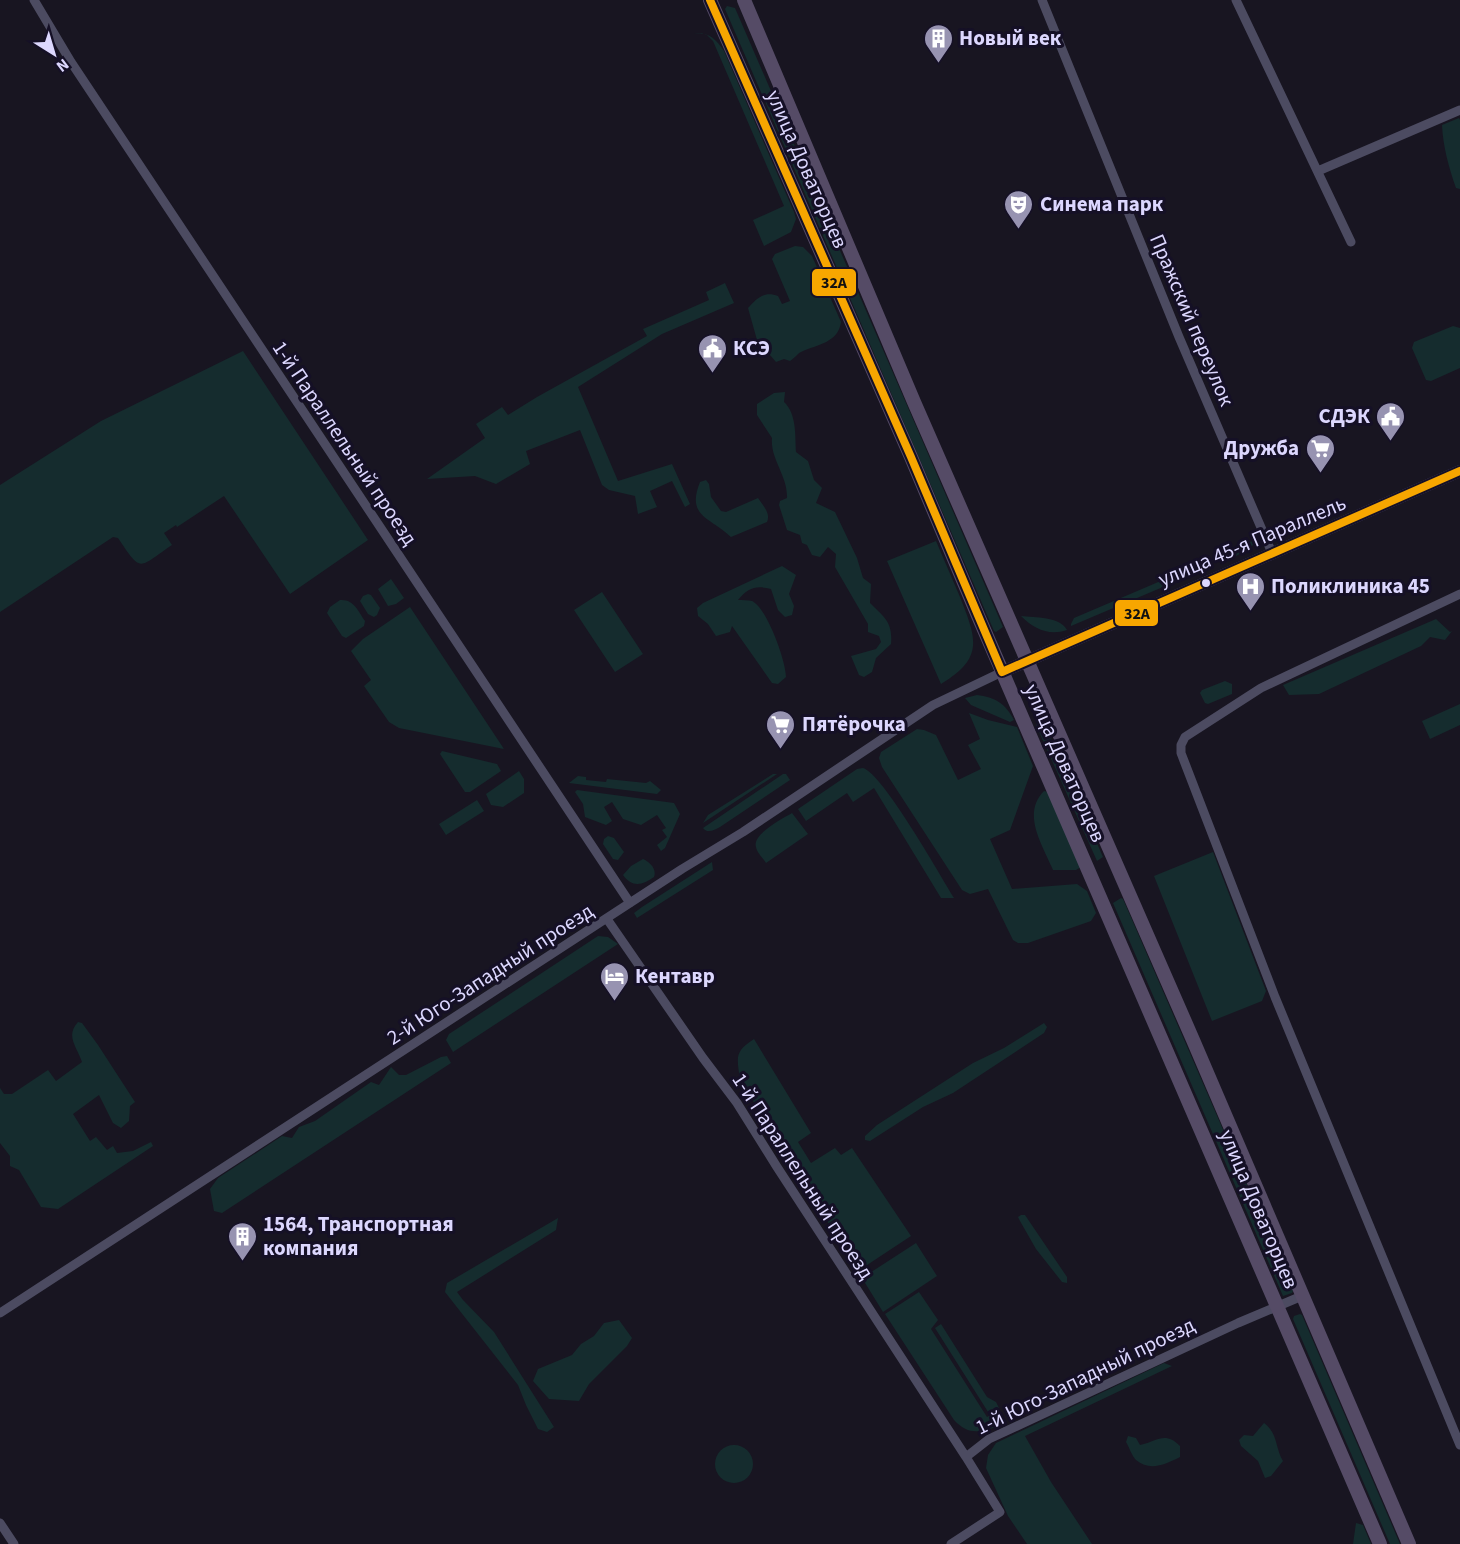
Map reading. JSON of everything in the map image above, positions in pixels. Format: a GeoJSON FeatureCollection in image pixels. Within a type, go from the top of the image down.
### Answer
{"type":"FeatureCollection","features":[{"type":"Feature","properties":{"kind":"main road","name":"улица Доваторцев"},"geometry":{"type":"LineString","coordinates":[[710,0],[903,437],[1002,672],[1380,1544]]}},
{"type":"Feature","properties":{"kind":"main road","name":"улица Доваторцев"},"geometry":{"type":"LineString","coordinates":[[744,0],[1026,662],[1193,1040],[1409,1544]]}},
{"type":"Feature","properties":{"kind":"main road","name":"улица 45-я Параллель"},"geometry":{"type":"LineString","coordinates":[[1002,672],[1460,471]]}},
{"type":"Feature","properties":{"kind":"street","name":"1-й Параллельный проезд"},"geometry":{"type":"LineString","coordinates":[[34,0],[71,62],[630,903]]}},
{"type":"Feature","properties":{"kind":"street","name":"Пражский переулок"},"geometry":{"type":"LineString","coordinates":[[1042,0],[1179,337],[1272,553]]}},
{"type":"Feature","properties":{"kind":"street"},"geometry":{"type":"LineString","coordinates":[[1236,0],[1351,242]]}},
{"type":"Feature","properties":{"kind":"street"},"geometry":{"type":"LineString","coordinates":[[1318,171],[1460,110]]}},
{"type":"Feature","properties":{"kind":"street"},"geometry":{"type":"LineString","coordinates":[[1460,594],[1261,688],[1185,737],[1181,745],[1181,753],[1275,997],[1460,1445]]}},
{"type":"Feature","properties":{"kind":"street","name":"2-й Юго-Западный проезд"},"geometry":{"type":"LineString","coordinates":[[0,1313],[692,862],[743,832],[933,705],[1002,672]]}},
{"type":"Feature","properties":{"kind":"street","name":"1-й Параллельный проезд"},"geometry":{"type":"LineString","coordinates":[[607,918],[703,1058],[737,1103],[788,1186],[966,1456]]}},
{"type":"Feature","properties":{"kind":"street","name":"1-й Юго-Западный проезд"},"geometry":{"type":"LineString","coordinates":[[951,1544],[1000,1512],[966,1456],[989,1439],[1302,1296]]}},
{"type":"Feature","properties":{"kind":"street"},"geometry":{"type":"LineString","coordinates":[[0,1523],[14,1544]]}},
{"type":"Feature","properties":{"kind":"green space"},"geometry":{"type":"Polygon","coordinates":[[[727,6],[735,8],[1003,627],[996,632],[725,9],[727,6]]]}},
{"type":"Feature","properties":{"kind":"green space"},"geometry":{"type":"Polygon","coordinates":[[[707,35],[712,37],[724,51],[796,219],[791,232],[764,246],[753,220],[784,206],[713,41],[707,35]]]}},
{"type":"Feature","properties":{"kind":"green space"},"geometry":{"type":"Polygon","coordinates":[[[1459,118],[1460,189],[1456,188],[1449,165],[1442,125],[1459,118]]]}},
{"type":"Feature","properties":{"kind":"green space"},"geometry":{"type":"Polygon","coordinates":[[[795,246],[803,247],[812,256],[841,322],[832,339],[801,352],[790,361],[784,359],[776,362],[757,340],[748,308],[758,298],[769,294],[778,296],[782,304],[790,301],[772,259],[775,254],[795,246]]]}},
{"type":"Feature","properties":{"kind":"green space"},"geometry":{"type":"Polygon","coordinates":[[[725,283],[734,303],[662,334],[578,387],[618,481],[672,464],[690,504],[685,507],[672,481],[650,491],[657,507],[638,514],[635,496],[609,490],[602,485],[580,430],[526,451],[530,464],[496,484],[475,476],[427,479],[485,438],[476,424],[502,407],[508,415],[647,336],[643,329],[709,300],[706,292],[725,283]]]}},
{"type":"Feature","properties":{"kind":"green space"},"geometry":{"type":"Polygon","coordinates":[[[1453,326],[1460,328],[1460,368],[1431,381],[1426,380],[1412,348],[1414,342],[1453,326]]]}},
{"type":"Feature","properties":{"kind":"green space"},"geometry":{"type":"Polygon","coordinates":[[[243,351],[368,540],[290,594],[224,496],[164,533],[172,545],[153,559],[141,564],[137,562],[118,538],[113,537],[0,612],[0,485],[101,421],[243,351]]]}},
{"type":"Feature","properties":{"kind":"green space"},"geometry":{"type":"Polygon","coordinates":[[[785,392],[784,402],[791,413],[796,452],[808,461],[814,480],[822,488],[816,503],[835,512],[857,558],[863,578],[871,584],[870,603],[886,620],[891,630],[891,644],[876,658],[872,672],[864,677],[859,675],[851,656],[876,649],[881,642],[879,636],[868,632],[868,624],[835,567],[836,554],[828,547],[820,557],[812,555],[807,545],[802,543],[800,535],[787,530],[779,505],[780,501],[787,498],[787,490],[774,453],[772,438],[757,415],[757,404],[774,393],[785,392]]]}},
{"type":"Feature","properties":{"kind":"green space"},"geometry":{"type":"Polygon","coordinates":[[[706,480],[711,497],[721,511],[726,512],[758,498],[767,513],[767,522],[731,537],[698,510],[696,494],[700,482],[706,480]]]}},
{"type":"Feature","properties":{"kind":"green space"},"geometry":{"type":"Polygon","coordinates":[[[936,541],[966,611],[973,636],[971,656],[965,665],[941,684],[887,561],[936,541]]]}},
{"type":"Feature","properties":{"kind":"green space"},"geometry":{"type":"Polygon","coordinates":[[[1252,541],[1253,545],[1241,554],[1217,561],[1216,556],[1252,541]]]}},
{"type":"Feature","properties":{"kind":"green space"},"geometry":{"type":"Polygon","coordinates":[[[782,566],[796,575],[789,594],[794,606],[792,615],[785,617],[778,610],[771,589],[753,588],[738,600],[752,601],[764,614],[769,624],[785,669],[786,677],[778,684],[772,683],[732,626],[730,632],[716,636],[708,624],[698,616],[697,608],[703,603],[782,566]]]}},
{"type":"Feature","properties":{"kind":"green space"},"geometry":{"type":"Polygon","coordinates":[[[1170,577],[1173,582],[1170,584],[1071,626],[1074,618],[1170,577]]]}},
{"type":"Feature","properties":{"kind":"green space"},"geometry":{"type":"Polygon","coordinates":[[[391,579],[404,598],[388,606],[378,589],[391,579]]]}},
{"type":"Feature","properties":{"kind":"green space"},"geometry":{"type":"Polygon","coordinates":[[[602,592],[643,654],[615,672],[574,610],[602,592]]]}},
{"type":"Feature","properties":{"kind":"green space"},"geometry":{"type":"Polygon","coordinates":[[[368,594],[380,608],[374,617],[368,614],[360,601],[368,594]]]}},
{"type":"Feature","properties":{"kind":"green space"},"geometry":{"type":"Polygon","coordinates":[[[340,600],[349,601],[365,621],[364,626],[346,638],[342,636],[327,613],[330,607],[340,600]]]}},
{"type":"Feature","properties":{"kind":"green space"},"geometry":{"type":"Polygon","coordinates":[[[410,607],[504,749],[399,728],[389,722],[364,686],[371,680],[351,651],[363,639],[410,607]]]}},
{"type":"Feature","properties":{"kind":"green space"},"geometry":{"type":"Polygon","coordinates":[[[1021,616],[1053,620],[1064,625],[1067,630],[1048,632],[1031,625],[1021,616]]]}},
{"type":"Feature","properties":{"kind":"green space"},"geometry":{"type":"Polygon","coordinates":[[[1436,619],[1450,632],[1452,631],[1445,640],[1430,637],[1421,646],[1319,694],[1289,695],[1283,685],[1436,619]]]}},
{"type":"Feature","properties":{"kind":"green space"},"geometry":{"type":"Polygon","coordinates":[[[1225,681],[1232,684],[1232,694],[1208,704],[1205,703],[1200,693],[1202,690],[1225,681]]]}},
{"type":"Feature","properties":{"kind":"green space"},"geometry":{"type":"Polygon","coordinates":[[[977,695],[999,702],[1014,720],[1010,722],[971,705],[965,698],[977,695]]]}},
{"type":"Feature","properties":{"kind":"green space"},"geometry":{"type":"Polygon","coordinates":[[[1460,704],[1460,725],[1430,739],[1422,721],[1460,704]]]}},
{"type":"Feature","properties":{"kind":"green space"},"geometry":{"type":"Polygon","coordinates":[[[969,713],[1017,727],[1033,766],[1010,830],[990,839],[1012,889],[1077,884],[1087,891],[1096,913],[1091,921],[1028,943],[1018,943],[1013,940],[988,889],[970,894],[962,890],[882,767],[879,758],[881,752],[917,729],[936,735],[958,780],[981,769],[968,745],[980,739],[969,713]]]}},
{"type":"Feature","properties":{"kind":"green space"},"geometry":{"type":"Polygon","coordinates":[[[1043,721],[1103,857],[1097,861],[1036,725],[1043,721]]]}},
{"type":"Feature","properties":{"kind":"green space"},"geometry":{"type":"Polygon","coordinates":[[[442,751],[497,764],[501,771],[470,792],[465,792],[440,754],[442,751]]]}},
{"type":"Feature","properties":{"kind":"green space"},"geometry":{"type":"Polygon","coordinates":[[[863,768],[872,774],[897,806],[954,898],[941,898],[874,788],[853,802],[847,793],[806,821],[798,809],[857,769],[863,768]]]}},
{"type":"Feature","properties":{"kind":"green space"},"geometry":{"type":"Polygon","coordinates":[[[519,771],[524,779],[524,793],[503,807],[491,805],[486,794],[519,771]]]}},
{"type":"Feature","properties":{"kind":"green space"},"geometry":{"type":"Polygon","coordinates":[[[773,774],[777,774],[703,823],[708,815],[773,774]]]}},
{"type":"Feature","properties":{"kind":"green space"},"geometry":{"type":"Polygon","coordinates":[[[786,774],[790,780],[720,827],[709,831],[703,828],[786,774]]]}},
{"type":"Feature","properties":{"kind":"green space"},"geometry":{"type":"Polygon","coordinates":[[[578,776],[586,777],[586,780],[606,782],[607,779],[646,783],[650,781],[661,790],[657,794],[569,783],[578,776]]]}},
{"type":"Feature","properties":{"kind":"green space"},"geometry":{"type":"Polygon","coordinates":[[[577,790],[674,803],[680,814],[665,848],[661,851],[657,845],[667,837],[662,830],[666,828],[657,815],[641,825],[623,819],[612,802],[604,807],[612,821],[606,825],[585,817],[583,804],[575,792],[577,790]]]}},
{"type":"Feature","properties":{"kind":"green space"},"geometry":{"type":"Polygon","coordinates":[[[1044,791],[1048,792],[1081,867],[1076,870],[1053,870],[1040,841],[1034,820],[1034,810],[1037,800],[1044,791]]]}},
{"type":"Feature","properties":{"kind":"green space"},"geometry":{"type":"Polygon","coordinates":[[[477,800],[484,811],[446,835],[439,824],[477,800]]]}},
{"type":"Feature","properties":{"kind":"green space"},"geometry":{"type":"Polygon","coordinates":[[[792,813],[808,834],[766,863],[757,849],[756,842],[769,827],[792,813]]]}},
{"type":"Feature","properties":{"kind":"green space"},"geometry":{"type":"Polygon","coordinates":[[[608,836],[614,838],[624,852],[618,860],[613,859],[603,844],[604,839],[608,836]]]}},
{"type":"Feature","properties":{"kind":"green space"},"geometry":{"type":"Polygon","coordinates":[[[1213,852],[1266,991],[1262,1001],[1212,1021],[1154,876],[1213,852]]]}},
{"type":"Feature","properties":{"kind":"green space"},"geometry":{"type":"Polygon","coordinates":[[[643,859],[652,866],[655,871],[654,877],[638,884],[630,882],[623,875],[631,866],[643,859]]]}},
{"type":"Feature","properties":{"kind":"green space"},"geometry":{"type":"Polygon","coordinates":[[[712,862],[713,870],[637,918],[634,913],[642,907],[712,862]]]}},
{"type":"Feature","properties":{"kind":"green space"},"geometry":{"type":"Polygon","coordinates":[[[1121,898],[1292,1293],[1283,1296],[1113,903],[1121,898]]]}},
{"type":"Feature","properties":{"kind":"green space"},"geometry":{"type":"Polygon","coordinates":[[[598,936],[608,937],[618,944],[453,1052],[446,1040],[449,1034],[598,936]]]}},
{"type":"Feature","properties":{"kind":"green space"},"geometry":{"type":"Polygon","coordinates":[[[78,1022],[82,1023],[98,1045],[135,1102],[130,1106],[129,1121],[121,1128],[113,1123],[99,1095],[73,1114],[90,1141],[96,1137],[107,1150],[113,1146],[117,1153],[133,1151],[151,1142],[153,1146],[58,1209],[41,1207],[19,1170],[10,1166],[10,1156],[0,1143],[0,1088],[4,1094],[12,1094],[48,1070],[56,1081],[82,1062],[72,1037],[74,1027],[78,1022]]]}},
{"type":"Feature","properties":{"kind":"green space"},"geometry":{"type":"Polygon","coordinates":[[[1044,1023],[1047,1027],[1044,1033],[953,1093],[923,1107],[870,1141],[865,1140],[865,1136],[877,1125],[973,1063],[1004,1048],[1044,1023]]]}},
{"type":"Feature","properties":{"kind":"green space"},"geometry":{"type":"Polygon","coordinates":[[[754,1039],[811,1133],[798,1142],[811,1163],[835,1148],[841,1155],[852,1148],[911,1236],[858,1271],[740,1080],[738,1056],[743,1048],[754,1039]]]}},
{"type":"Feature","properties":{"kind":"green space"},"geometry":{"type":"Polygon","coordinates":[[[447,1056],[451,1063],[222,1213],[214,1211],[210,1189],[218,1178],[282,1136],[292,1138],[299,1127],[315,1121],[371,1082],[379,1085],[391,1067],[399,1075],[406,1075],[447,1056]]]}},
{"type":"Feature","properties":{"kind":"green space"},"geometry":{"type":"Polygon","coordinates":[[[1025,1215],[1067,1277],[1067,1283],[1062,1282],[1036,1249],[1018,1217],[1025,1215]]]}},
{"type":"Feature","properties":{"kind":"green space"},"geometry":{"type":"Polygon","coordinates":[[[558,1218],[556,1230],[457,1292],[494,1332],[554,1427],[547,1432],[538,1429],[518,1385],[445,1292],[447,1283],[558,1218]]]}},
{"type":"Feature","properties":{"kind":"green space"},"geometry":{"type":"Polygon","coordinates":[[[916,1243],[937,1276],[883,1312],[862,1278],[916,1243]]]}},
{"type":"Feature","properties":{"kind":"green space"},"geometry":{"type":"Polygon","coordinates":[[[919,1292],[938,1320],[931,1329],[987,1417],[995,1413],[999,1419],[999,1426],[970,1431],[959,1425],[885,1314],[919,1292]]]}},
{"type":"Feature","properties":{"kind":"green space"},"geometry":{"type":"Polygon","coordinates":[[[1300,1314],[1400,1544],[1390,1544],[1293,1319],[1294,1316],[1300,1314]]]}},
{"type":"Feature","properties":{"kind":"green space"},"geometry":{"type":"Polygon","coordinates":[[[619,1320],[632,1338],[627,1346],[589,1384],[579,1401],[549,1399],[533,1381],[538,1369],[572,1355],[581,1344],[594,1336],[604,1323],[619,1320]]]}},
{"type":"Feature","properties":{"kind":"green space"},"geometry":{"type":"Polygon","coordinates":[[[941,1324],[987,1397],[996,1402],[999,1408],[990,1415],[935,1328],[941,1324]]]}},
{"type":"Feature","properties":{"kind":"green space"},"geometry":{"type":"Polygon","coordinates":[[[1164,1363],[1172,1366],[1025,1436],[1051,1482],[1092,1544],[1027,1544],[1008,1516],[986,1468],[988,1455],[996,1443],[1164,1363]]]}},
{"type":"Feature","properties":{"kind":"green space"},"geometry":{"type":"Polygon","coordinates":[[[1264,1423],[1272,1431],[1283,1461],[1271,1476],[1265,1478],[1258,1461],[1241,1446],[1239,1440],[1244,1435],[1253,1436],[1264,1423]]]}},
{"type":"Feature","properties":{"kind":"green space"},"geometry":{"type":"Polygon","coordinates":[[[1128,1436],[1136,1438],[1140,1445],[1161,1438],[1175,1441],[1180,1446],[1180,1457],[1158,1466],[1141,1464],[1136,1460],[1126,1442],[1128,1436]]]}},
{"type":"Feature","properties":{"kind":"green space"},"geometry":{"type":"Polygon","coordinates":[[[734,1445],[747,1451],[753,1464],[747,1477],[734,1483],[721,1477],[715,1464],[721,1451],[734,1445]]]}},
{"type":"Feature","properties":{"kind":"green space"},"geometry":{"type":"Polygon","coordinates":[[[1356,1523],[1363,1525],[1371,1544],[1353,1544],[1356,1523]]]}},
{"type":"Feature","properties":{"kind":"transit line","name":"32A"},"geometry":{"type":"LineString","coordinates":[[710,0],[911,457],[1002,672],[1460,471]]}},
{"type":"Feature","properties":{"kind":"place","name":"Новый век"},"geometry":{"type":"Point","coordinates":[938,64]}},
{"type":"Feature","properties":{"kind":"place","name":"Синема парк"},"geometry":{"type":"Point","coordinates":[1019,230]}},
{"type":"Feature","properties":{"kind":"place","name":"КСЭ"},"geometry":{"type":"Point","coordinates":[712,374]}},
{"type":"Feature","properties":{"kind":"place","name":"СДЭК"},"geometry":{"type":"Point","coordinates":[1391,442]}},
{"type":"Feature","properties":{"kind":"place","name":"Дружба"},"geometry":{"type":"Point","coordinates":[1320,474]}},
{"type":"Feature","properties":{"kind":"place","name":"Поликлиника 45"},"geometry":{"type":"Point","coordinates":[1250,612]}},
{"type":"Feature","properties":{"kind":"place","name":"Пятёрочка"},"geometry":{"type":"Point","coordinates":[781,750]}},
{"type":"Feature","properties":{"kind":"place","name":"Кентавр"},"geometry":{"type":"Point","coordinates":[614,1002]}},
{"type":"Feature","properties":{"kind":"place","name":"1564, Транспортная компания"},"geometry":{"type":"Point","coordinates":[242,1262]}}]}
